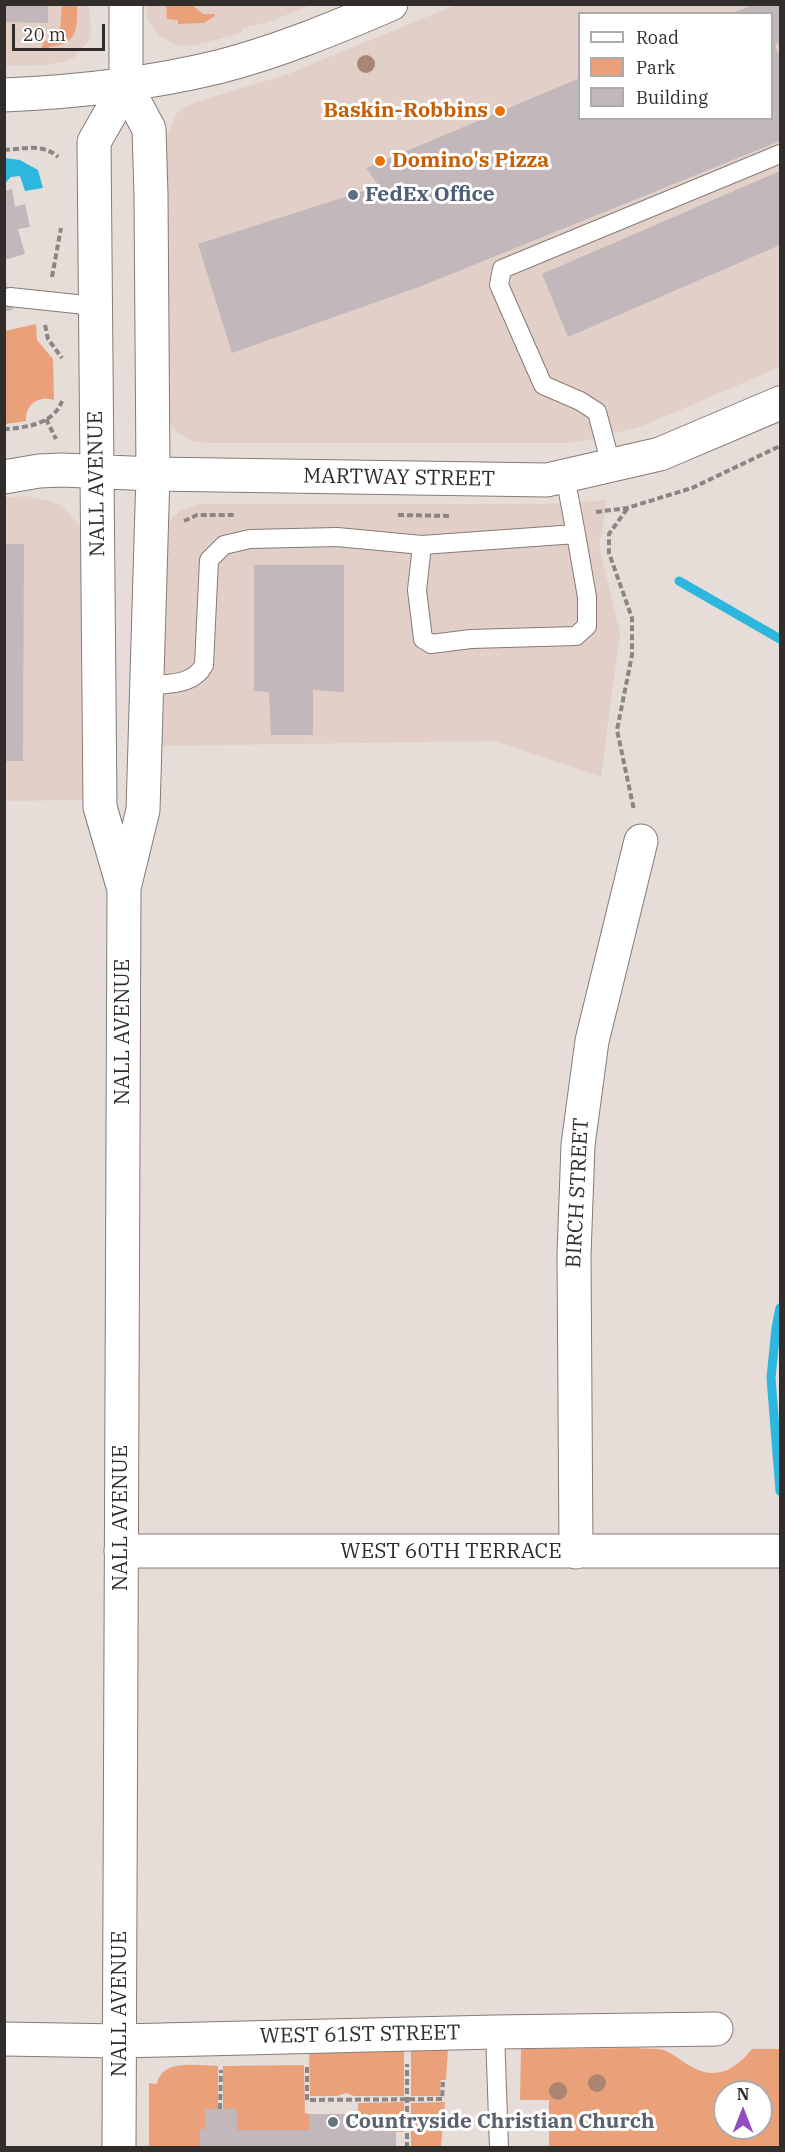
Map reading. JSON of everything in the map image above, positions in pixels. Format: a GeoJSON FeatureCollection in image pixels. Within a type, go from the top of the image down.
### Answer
{"type":"FeatureCollection","features":[{"type":"Feature","properties":{"kind":"main road","name":"NALL AVENUE"},"geometry":{"type":"LineString","coordinates":[[119,2148],[124,888],[143,810],[153,474],[149,129],[126,86],[126,4]]}},
{"type":"Feature","properties":{"kind":"main road"},"geometry":{"type":"LineString","coordinates":[[4,95],[126,86],[219,66],[291,43],[391,4]]}},
{"type":"Feature","properties":{"kind":"main road","name":"NALL AVENUE"},"geometry":{"type":"LineString","coordinates":[[124,888],[100,807],[94,142],[126,86]]}},
{"type":"Feature","properties":{"kind":"main road","name":"MARTWAY STREET"},"geometry":{"type":"LineString","coordinates":[[4,477],[62,470],[97,473],[547,480],[660,454],[780,404]]}},
{"type":"Feature","properties":{"kind":"main road","name":"BIRCH STREET"},"geometry":{"type":"LineString","coordinates":[[576,1552],[574,1255],[578,1145],[592,1041],[641,841]]}},
{"type":"Feature","properties":{"kind":"main road","name":"WEST 60TH TERRACE"},"geometry":{"type":"LineString","coordinates":[[121,1551],[780,1551]]}},
{"type":"Feature","properties":{"kind":"main road","name":"WEST 61ST STREET"},"geometry":{"type":"LineString","coordinates":[[4,2039],[120,2041],[716,2029]]}},
{"type":"Feature","properties":{"kind":"lane"},"geometry":{"type":"LineString","coordinates":[[611,465],[597,412],[580,401],[543,385],[499,285],[502,269],[780,154]]}},
{"type":"Feature","properties":{"kind":"lane"},"geometry":{"type":"LineString","coordinates":[[10,297],[95,306]]}},
{"type":"Feature","properties":{"kind":"lane"},"geometry":{"type":"LineString","coordinates":[[422,545],[417,590],[423,639],[431,644],[471,639],[576,636],[587,626],[587,597],[565,476]]}},
{"type":"Feature","properties":{"kind":"lane"},"geometry":{"type":"LineString","coordinates":[[147,686],[192,679],[199,674],[204,665],[209,560],[224,545],[250,539],[337,537],[422,545],[576,534]]}},
{"type":"Feature","properties":{"kind":"lane"},"geometry":{"type":"LineString","coordinates":[[495,2032],[499,2148]]}},
{"type":"Feature","properties":{"kind":"path"},"geometry":{"type":"LineString","coordinates":[[4,150],[41,148],[58,157]]}},
{"type":"Feature","properties":{"kind":"path"},"geometry":{"type":"LineString","coordinates":[[45,324],[46,335],[60,353],[63,365]]}},
{"type":"Feature","properties":{"kind":"path"},"geometry":{"type":"LineString","coordinates":[[4,429],[28,428],[46,419],[61,405],[62,400]]}},
{"type":"Feature","properties":{"kind":"path"},"geometry":{"type":"LineString","coordinates":[[46,419],[56,438]]}},
{"type":"Feature","properties":{"kind":"path"},"geometry":{"type":"LineString","coordinates":[[627,508],[609,534],[609,553],[632,618],[632,656],[617,730],[641,841]]}},
{"type":"Feature","properties":{"kind":"path"},"geometry":{"type":"LineString","coordinates":[[407,2055],[407,2148]]}},
{"type":"Feature","properties":{"kind":"path"},"geometry":{"type":"LineString","coordinates":[[307,2061],[307,2100],[442,2099],[443,2082]]}},
{"type":"Feature","properties":{"kind":"path"},"geometry":{"type":"LineString","coordinates":[[220,2109],[221,2062]]}},
{"type":"Feature","properties":{"kind":"shaded area"},"geometry":{"type":"Polygon","coordinates":[[[4,5],[89,5],[91,33],[89,40],[73,58],[66,61],[47,65],[5,66],[4,5]]]}},
{"type":"Feature","properties":{"kind":"shaded area"},"geometry":{"type":"Polygon","coordinates":[[[146,5],[311,5],[269,22],[242,28],[242,33],[183,46],[158,35],[147,18],[146,5]]]}},
{"type":"Feature","properties":{"kind":"shaded area"},"geometry":{"type":"Polygon","coordinates":[[[455,5],[780,5],[780,367],[643,426],[594,439],[567,443],[205,443],[192,441],[177,433],[167,418],[165,142],[176,114],[196,102],[288,74],[455,5]]]}},
{"type":"Feature","properties":{"kind":"shaded area"},"geometry":{"type":"Polygon","coordinates":[[[25,496],[61,505],[75,520],[85,536],[89,800],[5,801],[5,498],[25,496]]]}},
{"type":"Feature","properties":{"kind":"shaded area"},"geometry":{"type":"Polygon","coordinates":[[[607,500],[599,545],[620,633],[601,777],[495,741],[161,746],[167,524],[179,511],[199,504],[545,504],[607,500]]]}},
{"type":"Feature","properties":{"kind":"green space"},"geometry":{"type":"Polygon","coordinates":[[[62,5],[77,5],[74,34],[66,42],[49,47],[49,50],[41,50],[43,43],[60,29],[62,5]]]}},
{"type":"Feature","properties":{"kind":"green space"},"geometry":{"type":"Polygon","coordinates":[[[166,5],[192,5],[203,14],[215,14],[215,16],[204,23],[178,24],[178,20],[167,19],[166,5]]]}},
{"type":"Feature","properties":{"kind":"green space"},"geometry":{"type":"Polygon","coordinates":[[[36,324],[37,340],[53,359],[54,400],[38,400],[30,406],[26,421],[5,424],[5,331],[36,324]]]}},
{"type":"Feature","properties":{"kind":"green space"},"geometry":{"type":"Polygon","coordinates":[[[404,2049],[404,2096],[354,2096],[346,2093],[337,2096],[310,2096],[309,2050],[404,2049]]]}},
{"type":"Feature","properties":{"kind":"green space"},"geometry":{"type":"Polygon","coordinates":[[[411,2049],[448,2049],[446,2080],[441,2080],[440,2096],[411,2096],[411,2049]]]}},
{"type":"Feature","properties":{"kind":"green space"},"geometry":{"type":"Polygon","coordinates":[[[521,2049],[661,2049],[701,2071],[718,2073],[733,2067],[752,2049],[780,2049],[780,2147],[549,2147],[549,2100],[520,2100],[521,2049]]]}},
{"type":"Feature","properties":{"kind":"green space"},"geometry":{"type":"Polygon","coordinates":[[[304,2065],[305,2113],[309,2114],[309,2130],[237,2130],[236,2109],[223,2109],[223,2066],[304,2065]]]}},
{"type":"Feature","properties":{"kind":"green space"},"geometry":{"type":"Polygon","coordinates":[[[218,2066],[218,2109],[205,2109],[205,2129],[200,2129],[200,2147],[149,2148],[149,2083],[157,2084],[160,2076],[173,2067],[218,2066]]]}},
{"type":"Feature","properties":{"kind":"green space"},"geometry":{"type":"Polygon","coordinates":[[[404,2102],[404,2132],[358,2130],[358,2103],[404,2102]]]}},
{"type":"Feature","properties":{"kind":"green space"},"geometry":{"type":"Polygon","coordinates":[[[445,2102],[441,2146],[411,2146],[411,2103],[445,2102]]]}},
{"type":"Feature","properties":{"kind":"water"},"geometry":{"type":"Polygon","coordinates":[[[5,158],[20,160],[38,170],[43,188],[25,191],[20,176],[11,177],[5,183],[5,158]]]}},
{"type":"Feature","properties":{"kind":"building"},"geometry":{"type":"Polygon","coordinates":[[[4,4],[48,4],[48,23],[4,22],[4,4]]]}},
{"type":"Feature","properties":{"kind":"building"},"geometry":{"type":"Polygon","coordinates":[[[755,4],[780,4],[780,42],[775,45],[780,58],[780,141],[419,287],[232,353],[198,244],[379,186],[366,168],[578,79],[578,120],[773,120],[773,12],[735,12],[755,4]]]}},
{"type":"Feature","properties":{"kind":"building"},"geometry":{"type":"Polygon","coordinates":[[[780,171],[780,245],[568,337],[542,274],[780,171]]]}},
{"type":"Feature","properties":{"kind":"building"},"geometry":{"type":"Polygon","coordinates":[[[12,189],[15,207],[25,204],[30,227],[18,229],[25,254],[4,260],[4,191],[12,189]]]}},
{"type":"Feature","properties":{"kind":"building"},"geometry":{"type":"Polygon","coordinates":[[[4,274],[13,310],[4,311],[4,274]]]}},
{"type":"Feature","properties":{"kind":"building"},"geometry":{"type":"Polygon","coordinates":[[[4,544],[24,544],[23,761],[4,761],[4,544]]]}},
{"type":"Feature","properties":{"kind":"building"},"geometry":{"type":"Polygon","coordinates":[[[254,565],[344,565],[344,692],[313,690],[313,735],[271,735],[269,692],[254,691],[254,565]]]}},
{"type":"Feature","properties":{"kind":"building","name":"Countryside Christian Church"},"geometry":{"type":"Polygon","coordinates":[[[205,2109],[237,2109],[237,2130],[309,2130],[309,2114],[358,2114],[358,2130],[396,2130],[396,2148],[200,2148],[200,2129],[205,2129],[205,2109]]]}},
{"type":"Feature","properties":{"kind":"waterway"},"geometry":{"type":"LineString","coordinates":[[679,581],[780,639]]}},
{"type":"Feature","properties":{"kind":"waterway"},"geometry":{"type":"LineString","coordinates":[[780,1308],[771,1378],[780,1491]]}},
{"type":"Feature","properties":{"kind":"place","name":"Baskin-Robbins"},"geometry":{"type":"Point","coordinates":[500,111]}},
{"type":"Feature","properties":{"kind":"place","name":"Domino's Pizza"},"geometry":{"type":"Point","coordinates":[380,161]}},
{"type":"Feature","properties":{"kind":"place","name":"FedEx Office"},"geometry":{"type":"Point","coordinates":[353,195]}},
{"type":"Feature","properties":{"kind":"place","name":"Countryside Christian Church"},"geometry":{"type":"Point","coordinates":[333,2122]}}]}
